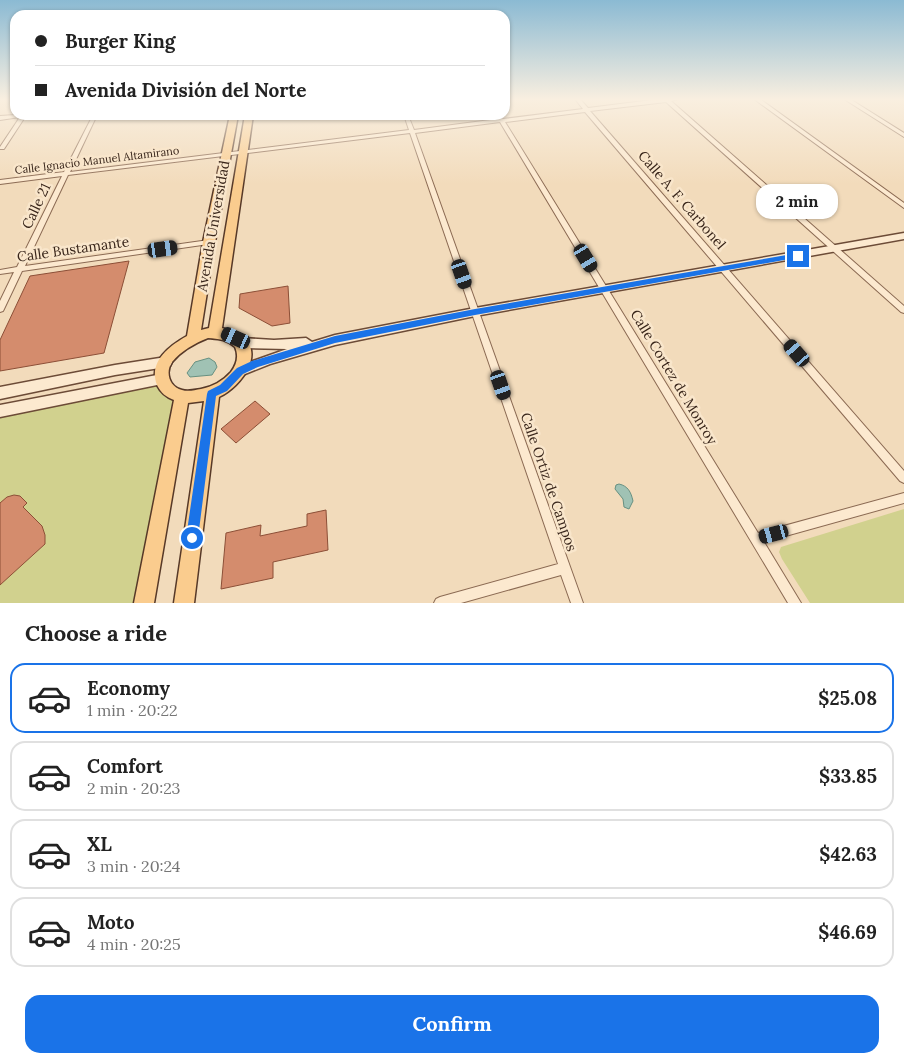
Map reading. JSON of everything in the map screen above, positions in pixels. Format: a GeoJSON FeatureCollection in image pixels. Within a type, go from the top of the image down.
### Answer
{"type":"FeatureCollection","features":[{"type":"Feature","properties":{"kind":"main road","name":"Avenida Universidad"},"geometry":{"type":"LineString","coordinates":[[193,338],[209,242],[232,127]]}},
{"type":"Feature","properties":{"kind":"main road","name":"Avenida Universidad"},"geometry":{"type":"LineString","coordinates":[[215,333],[247,127]]}},
{"type":"Feature","properties":{"kind":"main road"},"geometry":{"type":"LineString","coordinates":[[240,371],[245,353],[242,343],[227,334],[215,333],[193,338],[177,348],[166,362],[162,379],[172,393],[182,397],[190,398],[212,394],[223,388],[240,371],[267,360],[335,340],[475,312],[904,236]]}},
{"type":"Feature","properties":{"kind":"main road"},"geometry":{"type":"LineString","coordinates":[[242,343],[280,345],[335,340]]}},
{"type":"Feature","properties":{"kind":"main road"},"geometry":{"type":"LineString","coordinates":[[0,393],[166,362]]}},
{"type":"Feature","properties":{"kind":"main road"},"geometry":{"type":"LineString","coordinates":[[0,410],[162,379]]}},
{"type":"Feature","properties":{"kind":"main road"},"geometry":{"type":"LineString","coordinates":[[184,603],[212,394]]}},
{"type":"Feature","properties":{"kind":"main road"},"geometry":{"type":"LineString","coordinates":[[144,603],[182,397]]}},
{"type":"Feature","properties":{"kind":"street"},"geometry":{"type":"LineString","coordinates":[[2,148],[17,127]]}},
{"type":"Feature","properties":{"kind":"street","name":"Calle 21"},"geometry":{"type":"LineString","coordinates":[[0,309],[89,127]]}},
{"type":"Feature","properties":{"kind":"street","name":"Calle Ortiz de Campos"},"geometry":{"type":"LineString","coordinates":[[410,127],[577,603]]}},
{"type":"Feature","properties":{"kind":"street","name":"Calle Ignacio Manuel Altamirano"},"geometry":{"type":"LineString","coordinates":[[0,182],[443,127]]}},
{"type":"Feature","properties":{"kind":"street","name":"Calle Cortez de Monroy"},"geometry":{"type":"LineString","coordinates":[[506,127],[795,603]]}},
{"type":"Feature","properties":{"kind":"street","name":"Calle A. F. Carbonel"},"geometry":{"type":"LineString","coordinates":[[602,127],[904,478]]}},
{"type":"Feature","properties":{"kind":"street"},"geometry":{"type":"LineString","coordinates":[[698,127],[904,310]]}},
{"type":"Feature","properties":{"kind":"street"},"geometry":{"type":"LineString","coordinates":[[794,127],[904,206]]}},
{"type":"Feature","properties":{"kind":"street"},"geometry":{"type":"LineString","coordinates":[[891,127],[904,135]]}},
{"type":"Feature","properties":{"kind":"street","name":"Calle Bustamante"},"geometry":{"type":"LineString","coordinates":[[0,272],[209,242]]}},
{"type":"Feature","properties":{"kind":"street"},"geometry":{"type":"LineString","coordinates":[[756,538],[904,498]]}},
{"type":"Feature","properties":{"kind":"street"},"geometry":{"type":"LineString","coordinates":[[440,603],[565,568]]}},
{"type":"Feature","properties":{"kind":"green space"},"geometry":{"type":"Polygon","coordinates":[[[162,379],[182,397],[144,603],[0,603],[0,411],[162,379]]]}},
{"type":"Feature","properties":{"kind":"green space"},"geometry":{"type":"Polygon","coordinates":[[[904,509],[904,603],[810,603],[782,559],[779,552],[781,547],[904,509]]]}},
{"type":"Feature","properties":{"kind":"shaded area"},"geometry":{"type":"Polygon","coordinates":[[[209,358],[215,362],[217,367],[212,375],[190,377],[187,373],[195,362],[209,358]]]}},
{"type":"Feature","properties":{"kind":"shaded area"},"geometry":{"type":"Polygon","coordinates":[[[619,484],[627,488],[631,495],[633,501],[629,509],[624,507],[623,499],[615,489],[616,485],[619,484]]]}},
{"type":"Feature","properties":{"kind":"building"},"geometry":{"type":"Polygon","coordinates":[[[129,261],[104,353],[0,371],[0,340],[30,276],[129,261]]]}},
{"type":"Feature","properties":{"kind":"building"},"geometry":{"type":"Polygon","coordinates":[[[288,286],[290,323],[272,326],[239,308],[240,294],[288,286]]]}},
{"type":"Feature","properties":{"kind":"building"},"geometry":{"type":"Polygon","coordinates":[[[255,401],[270,414],[236,443],[221,429],[255,401]]]}},
{"type":"Feature","properties":{"kind":"building"},"geometry":{"type":"Polygon","coordinates":[[[20,496],[27,503],[23,507],[42,526],[45,544],[0,585],[0,503],[7,497],[20,496]]]}},
{"type":"Feature","properties":{"kind":"building"},"geometry":{"type":"Polygon","coordinates":[[[326,510],[328,550],[273,562],[273,578],[221,589],[226,533],[261,525],[260,536],[307,526],[307,514],[326,510]]]}},
{"type":"Feature","properties":{"kind":"route"},"geometry":{"type":"LineString","coordinates":[[192,538],[212,394],[233,380],[240,371],[282,354],[335,340],[475,312],[798,256]]}}]}
